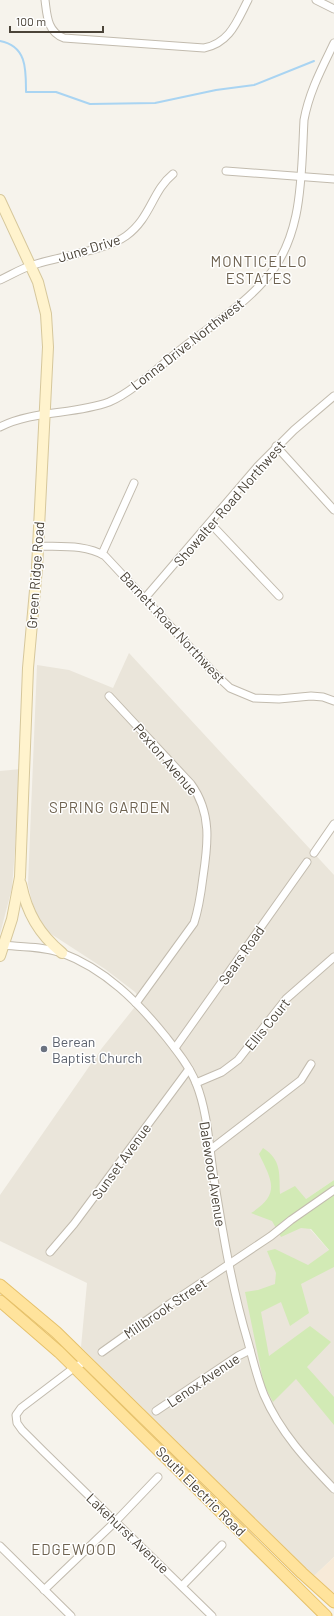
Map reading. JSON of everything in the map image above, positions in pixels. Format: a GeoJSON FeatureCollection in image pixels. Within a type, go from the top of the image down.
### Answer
{"type":"FeatureCollection","features":[{"type":"Feature","properties":{"kind":"main road","name":"South Electric Road"},"geometry":{"type":"LineString","coordinates":[[0,1285],[35,1313],[86,1361],[302,1574],[334,1602]]}},
{"type":"Feature","properties":{"kind":"main road","name":"South Electric Road"},"geometry":{"type":"LineString","coordinates":[[0,1301],[39,1333],[75,1367],[326,1616]]}},
{"type":"Feature","properties":{"kind":"street"},"geometry":{"type":"LineString","coordinates":[[45,0],[48,23],[51,29],[64,38],[192,48],[212,47],[229,36],[248,0]]}},
{"type":"Feature","properties":{"kind":"street"},"geometry":{"type":"LineString","coordinates":[[316,0],[334,9]]}},
{"type":"Feature","properties":{"kind":"street","name":"Lonna Drive Northwest"},"geometry":{"type":"LineString","coordinates":[[0,427],[19,419],[102,404],[120,396],[255,290],[274,269],[288,243],[296,221],[306,107],[334,43]]}},
{"type":"Feature","properties":{"kind":"street"},"geometry":{"type":"LineString","coordinates":[[226,171],[334,179]]}},
{"type":"Feature","properties":{"kind":"street","name":"June Drive"},"geometry":{"type":"LineString","coordinates":[[0,280],[31,265],[110,244],[125,237],[138,227],[149,212],[159,189],[173,174]]}},
{"type":"Feature","properties":{"kind":"street","name":"Green Ridge Road"},"geometry":{"type":"LineString","coordinates":[[0,200],[31,265],[43,302],[48,331],[38,546],[28,668],[20,877],[15,906],[0,956]]}},
{"type":"Feature","properties":{"kind":"street","name":"Showalter Road Northwest"},"geometry":{"type":"LineString","coordinates":[[145,598],[276,446],[334,396]]}},
{"type":"Feature","properties":{"kind":"street"},"geometry":{"type":"LineString","coordinates":[[276,446],[334,510]]}},
{"type":"Feature","properties":{"kind":"street"},"geometry":{"type":"LineString","coordinates":[[102,554],[134,483]]}},
{"type":"Feature","properties":{"kind":"street"},"geometry":{"type":"LineString","coordinates":[[210,523],[279,596]]}},
{"type":"Feature","properties":{"kind":"street","name":"Barnett Road Northwest"},"geometry":{"type":"LineString","coordinates":[[38,546],[83,548],[102,554],[112,561],[214,673],[238,692],[254,698],[267,700],[311,696],[334,701]]}},
{"type":"Feature","properties":{"kind":"street","name":"Pexton Avenue"},"geometry":{"type":"LineString","coordinates":[[109,696],[191,784],[199,795],[203,806],[207,828],[208,842],[198,909],[194,923],[136,1003]]}},
{"type":"Feature","properties":{"kind":"street"},"geometry":{"type":"LineString","coordinates":[[314,853],[334,824]]}},
{"type":"Feature","properties":{"kind":"street","name":"Sears Road"},"geometry":{"type":"LineString","coordinates":[[175,1048],[307,862]]}},
{"type":"Feature","properties":{"kind":"street"},"geometry":{"type":"LineString","coordinates":[[20,877],[33,921],[47,939],[62,953]]}},
{"type":"Feature","properties":{"kind":"street","name":"Dalewood Avenue"},"geometry":{"type":"LineString","coordinates":[[2,946],[28,946],[62,953],[88,966],[116,985],[136,1003],[175,1048],[189,1069],[196,1083],[204,1117],[229,1265],[259,1382],[276,1419],[298,1451],[334,1489]]}},
{"type":"Feature","properties":{"kind":"street","name":"Ellis Court"},"geometry":{"type":"LineString","coordinates":[[196,1083],[222,1072],[238,1060],[286,999],[334,957]]}},
{"type":"Feature","properties":{"kind":"street"},"geometry":{"type":"LineString","coordinates":[[210,1150],[301,1080],[311,1064]]}},
{"type":"Feature","properties":{"kind":"street","name":"Sunset Avenue"},"geometry":{"type":"LineString","coordinates":[[50,1252],[74,1224],[189,1069]]}},
{"type":"Feature","properties":{"kind":"street","name":"Millbrook Street"},"geometry":{"type":"LineString","coordinates":[[102,1352],[171,1303],[271,1236],[334,1190]]}},
{"type":"Feature","properties":{"kind":"street","name":"Lenox Avenue"},"geometry":{"type":"LineString","coordinates":[[156,1412],[232,1360],[250,1350]]}},
{"type":"Feature","properties":{"kind":"street"},"geometry":{"type":"LineString","coordinates":[[75,1367],[86,1361]]}},
{"type":"Feature","properties":{"kind":"street","name":"Lakehurst Avenue"},"geometry":{"type":"LineString","coordinates":[[75,1367],[17,1412],[16,1415],[18,1423],[43,1451],[212,1616]]}},
{"type":"Feature","properties":{"kind":"street"},"geometry":{"type":"LineString","coordinates":[[44,1590],[116,1521],[158,1477]]}},
{"type":"Feature","properties":{"kind":"street"},"geometry":{"type":"LineString","coordinates":[[182,1586],[222,1545]]}},
{"type":"Feature","properties":{"kind":"street"},"geometry":{"type":"LineString","coordinates":[[0,1546],[71,1616]]}},
{"type":"Feature","properties":{"kind":"shaded area"},"geometry":{"type":"Polygon","coordinates":[[[129,653],[334,875],[334,1180],[306,1199],[280,1195],[334,1256],[334,1557],[314,1576],[81,1347],[87,1283],[0,1241],[0,1195],[102,1048],[134,1008],[142,1001],[135,992],[105,969],[48,932],[40,923],[32,902],[28,884],[37,665],[69,670],[113,688],[129,653]]]}},
{"type":"Feature","properties":{"kind":"shaded area"},"geometry":{"type":"Polygon","coordinates":[[[21,769],[12,888],[0,934],[0,771],[21,769]]]}},
{"type":"Feature","properties":{"kind":"shaded area"},"geometry":{"type":"Polygon","coordinates":[[[334,1557],[334,1597],[314,1576],[334,1557]]]}},
{"type":"Feature","properties":{"kind":"green space"},"geometry":{"type":"Polygon","coordinates":[[[263,1148],[274,1157],[279,1174],[280,1194],[295,1186],[306,1199],[334,1180],[334,1267],[301,1284],[309,1313],[290,1326],[281,1302],[261,1312],[269,1356],[310,1326],[331,1342],[307,1367],[334,1397],[334,1425],[296,1379],[273,1402],[264,1385],[245,1292],[258,1290],[275,1284],[276,1273],[267,1251],[275,1249],[308,1265],[329,1250],[311,1229],[301,1228],[281,1237],[272,1221],[251,1213],[267,1200],[270,1193],[270,1180],[259,1154],[263,1148]]]}},
{"type":"Feature","properties":{"kind":"waterway"},"geometry":{"type":"LineString","coordinates":[[0,41],[9,44],[20,54],[25,68],[26,92],[56,92],[90,104],[155,103],[216,90],[254,85],[314,61]]}},
{"type":"Feature","properties":{"kind":"place","name":"Berean Baptist Church"},"geometry":{"type":"Point","coordinates":[44,1049]}},
{"type":"Feature","properties":{"kind":"district","name":"MONTICELLO ESTATES"},"geometry":{"type":"Point","coordinates":[259,270]}},
{"type":"Feature","properties":{"kind":"district","name":"SPRING GARDEN"},"geometry":{"type":"Point","coordinates":[110,807]}},
{"type":"Feature","properties":{"kind":"district","name":"EDGEWOOD"},"geometry":{"type":"Point","coordinates":[74,1549]}}]}
